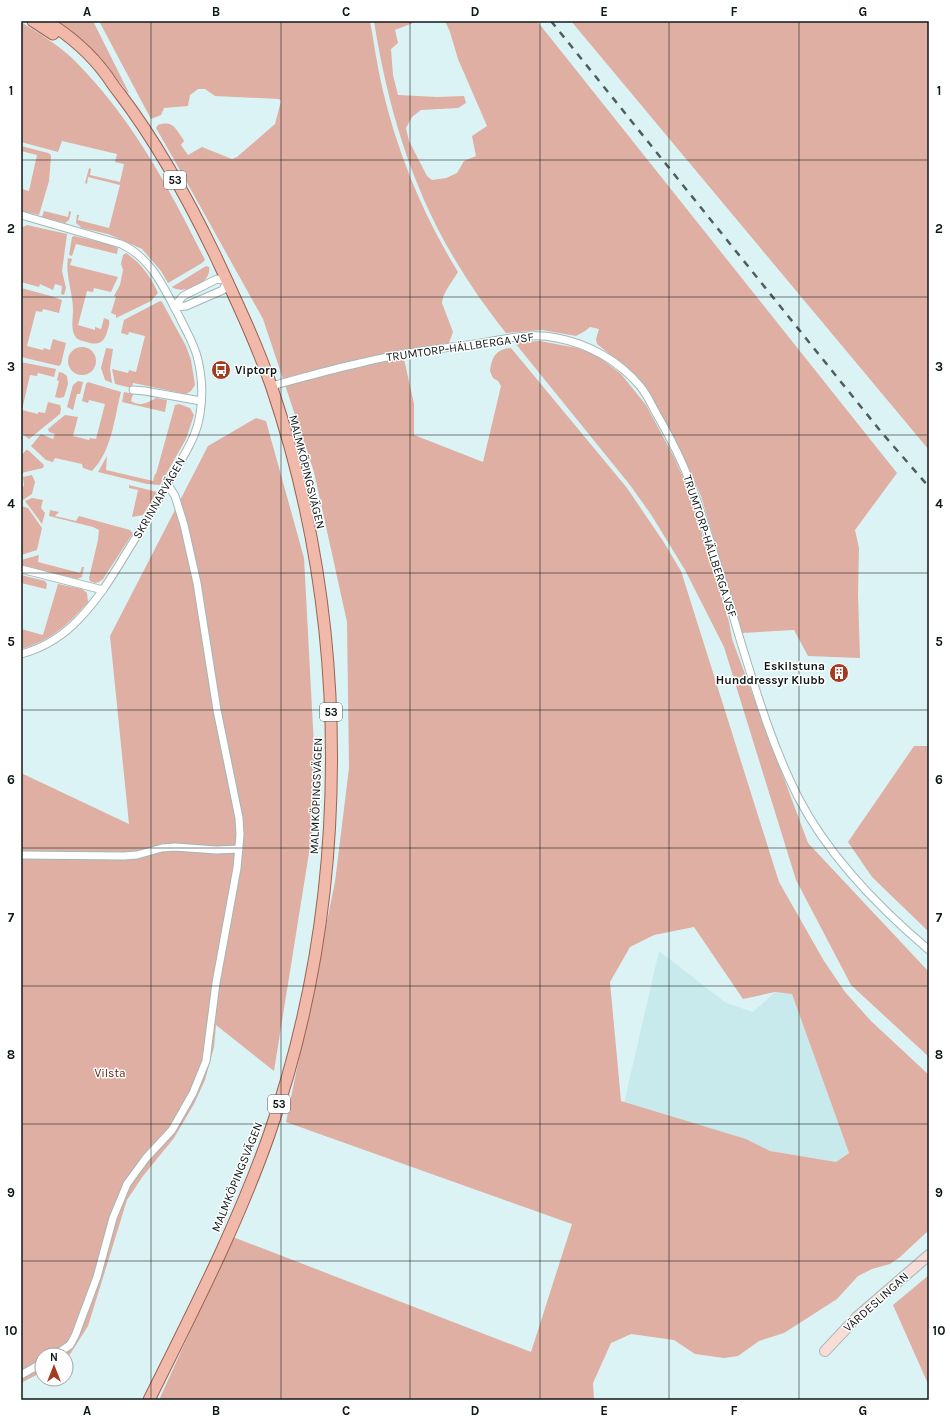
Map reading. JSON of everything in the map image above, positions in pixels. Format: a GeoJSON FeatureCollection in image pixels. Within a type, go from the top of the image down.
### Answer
{"type":"FeatureCollection","features":[{"type":"Feature","properties":{"kind":"main road","name":"MALMKÖPINGSVÄGEN"},"geometry":{"type":"LineString","coordinates":[[33,21],[48,30],[79,54],[102,78],[114,86]]}},
{"type":"Feature","properties":{"kind":"main road","name":"MALMKÖPINGSVÄGEN"},"geometry":{"type":"LineString","coordinates":[[46,21],[83,48],[106,74],[159,151],[206,237],[249,328],[271,386],[288,441],[300,490],[316,567],[329,681],[331,796],[326,875],[310,983],[296,1043],[270,1133],[252,1179],[219,1257],[149,1400]]}},
{"type":"Feature","properties":{"kind":"street","name":"SKRINNARVÄGEN"},"geometry":{"type":"LineString","coordinates":[[21,215],[107,239],[130,248],[140,256],[158,277],[189,336],[198,358],[201,379],[200,413],[194,435],[168,485],[103,590],[88,610],[72,626],[39,648],[21,654]]}},
{"type":"Feature","properties":{"kind":"street"},"geometry":{"type":"LineString","coordinates":[[216,279],[227,281],[224,290],[186,306],[174,307],[182,296],[216,279]]}},
{"type":"Feature","properties":{"kind":"street","name":"TRUMTORP-HÄLLBERGA VSF"},"geometry":{"type":"LineString","coordinates":[[271,386],[359,363],[456,346],[517,337],[539,336],[569,340],[591,348],[625,371],[642,388],[667,432],[692,488],[720,572],[756,693],[782,763],[798,797],[825,841],[868,893],[902,928],[929,950]]}},
{"type":"Feature","properties":{"kind":"street"},"geometry":{"type":"LineString","coordinates":[[133,390],[201,401]]}},
{"type":"Feature","properties":{"kind":"street"},"geometry":{"type":"LineString","coordinates":[[67,1347],[75,1336],[97,1277],[113,1218],[127,1184],[139,1167],[172,1130],[193,1093],[206,1061],[210,1041],[216,983],[239,849],[239,818],[217,710],[197,582],[184,525],[175,496],[168,485]]}},
{"type":"Feature","properties":{"kind":"street"},"geometry":{"type":"LineString","coordinates":[[21,569],[103,590]]}},
{"type":"Feature","properties":{"kind":"street"},"geometry":{"type":"LineString","coordinates":[[21,855],[137,856],[162,848],[175,847],[216,850],[239,849]]}},
{"type":"Feature","properties":{"kind":"street","name":"VÄRDESLINGAN"},"geometry":{"type":"LineString","coordinates":[[825,1351],[857,1317],[929,1255]]}},
{"type":"Feature","properties":{"kind":"street"},"geometry":{"type":"LineString","coordinates":[[21,1375],[34,1368]]}},
{"type":"Feature","properties":{"kind":"shaded area"},"geometry":{"type":"Polygon","coordinates":[[[659,951],[726,1003],[753,1012],[775,992],[792,994],[849,1153],[836,1162],[770,1151],[746,1139],[624,1103],[659,951]]]}},
{"type":"Feature","properties":{"kind":"green space"},"geometry":{"type":"Polygon","coordinates":[[[53,21],[93,21],[129,94],[104,63],[53,21]]]}},
{"type":"Feature","properties":{"kind":"green space"},"geometry":{"type":"Polygon","coordinates":[[[99,21],[370,21],[382,87],[403,159],[433,228],[458,272],[447,289],[442,303],[453,332],[449,343],[402,350],[414,404],[414,435],[483,462],[501,386],[498,381],[493,378],[490,371],[491,366],[498,352],[511,348],[627,488],[663,541],[681,571],[779,882],[824,961],[845,992],[871,1021],[929,1075],[929,1230],[900,1257],[890,1264],[872,1269],[858,1276],[837,1299],[784,1333],[759,1341],[738,1356],[724,1358],[695,1354],[674,1340],[631,1334],[611,1343],[593,1383],[594,1400],[159,1400],[233,1237],[531,1352],[572,1224],[286,1122],[335,882],[349,768],[347,622],[314,472],[263,319],[156,128],[158,125],[170,124],[176,128],[184,141],[181,145],[188,155],[202,147],[232,159],[237,157],[275,124],[281,101],[279,99],[215,96],[205,89],[198,89],[190,95],[188,106],[164,108],[161,115],[151,119],[99,21]],[[694,927],[654,935],[630,947],[610,982],[621,1101],[746,1139],[770,1151],[836,1162],[849,1153],[792,994],[775,992],[743,999],[694,927]]]}},
{"type":"Feature","properties":{"kind":"green space"},"geometry":{"type":"Polygon","coordinates":[[[374,21],[418,21],[395,30],[398,43],[391,49],[393,75],[398,95],[437,97],[464,96],[466,103],[458,108],[421,110],[412,117],[406,128],[409,141],[427,176],[432,180],[446,178],[457,173],[464,161],[476,156],[472,136],[487,126],[458,59],[445,21],[537,21],[897,473],[855,530],[859,548],[858,594],[860,658],[808,656],[794,630],[742,633],[701,496],[682,454],[653,402],[629,370],[597,344],[596,339],[599,329],[590,327],[576,336],[542,330],[506,333],[485,306],[454,258],[439,231],[413,173],[403,144],[386,83],[374,21]]]}},
{"type":"Feature","properties":{"kind":"green space"},"geometry":{"type":"Polygon","coordinates":[[[571,21],[929,21],[929,450],[571,21]]]}},
{"type":"Feature","properties":{"kind":"green space"},"geometry":{"type":"Polygon","coordinates":[[[21,22],[55,44],[73,59],[113,104],[131,129],[163,180],[205,260],[202,263],[168,283],[161,271],[142,249],[108,234],[82,228],[76,223],[77,215],[79,215],[78,220],[109,228],[120,185],[88,177],[87,184],[85,183],[89,168],[91,169],[90,175],[120,182],[124,164],[115,162],[117,154],[62,141],[58,152],[21,142],[21,22]]]}},
{"type":"Feature","properties":{"kind":"green space"},"geometry":{"type":"Polygon","coordinates":[[[21,146],[48,153],[51,156],[49,181],[39,215],[21,211],[21,191],[22,189],[29,191],[37,155],[21,151],[21,146]]]}},
{"type":"Feature","properties":{"kind":"green space"},"geometry":{"type":"Polygon","coordinates":[[[44,211],[68,217],[69,211],[71,212],[69,220],[65,223],[42,217],[44,211]]]}},
{"type":"Feature","properties":{"kind":"green space"},"geometry":{"type":"Polygon","coordinates":[[[27,225],[67,234],[62,271],[66,288],[64,295],[61,294],[62,286],[55,284],[53,290],[40,284],[39,287],[21,282],[21,228],[27,225]]]}},
{"type":"Feature","properties":{"kind":"green space"},"geometry":{"type":"Polygon","coordinates":[[[74,236],[105,243],[118,248],[117,254],[76,244],[72,256],[69,255],[72,237],[74,236]]]}},
{"type":"Feature","properties":{"kind":"green space"},"geometry":{"type":"Polygon","coordinates":[[[126,253],[145,271],[158,293],[151,301],[116,318],[116,315],[111,313],[116,297],[114,296],[120,285],[123,270],[121,264],[123,255],[126,253]]]}},
{"type":"Feature","properties":{"kind":"green space"},"geometry":{"type":"Polygon","coordinates":[[[68,258],[72,259],[70,265],[118,277],[111,292],[94,288],[93,292],[87,291],[78,325],[95,330],[95,327],[101,329],[104,318],[109,320],[105,337],[101,342],[95,344],[80,340],[74,334],[72,325],[73,304],[67,264],[68,258]]]}},
{"type":"Feature","properties":{"kind":"green space"},"geometry":{"type":"Polygon","coordinates":[[[206,266],[209,267],[209,273],[202,283],[183,290],[172,287],[206,266]]]}},
{"type":"Feature","properties":{"kind":"green space"},"geometry":{"type":"Polygon","coordinates":[[[21,288],[62,300],[59,313],[43,309],[42,312],[36,311],[27,346],[50,350],[53,339],[66,343],[61,364],[59,366],[21,357],[21,288]]]}},
{"type":"Feature","properties":{"kind":"green space"},"geometry":{"type":"Polygon","coordinates":[[[160,301],[162,302],[186,346],[191,360],[195,385],[191,391],[186,394],[133,383],[132,388],[115,384],[112,369],[128,373],[129,370],[136,372],[145,336],[129,332],[128,335],[121,333],[124,320],[160,301]]]}},
{"type":"Feature","properties":{"kind":"green space"},"geometry":{"type":"Polygon","coordinates":[[[540,341],[577,348],[598,356],[621,374],[646,405],[674,457],[689,491],[729,622],[732,639],[808,843],[929,972],[929,1057],[851,985],[796,880],[724,647],[685,570],[652,516],[630,485],[515,343],[540,341]]]}},
{"type":"Feature","properties":{"kind":"green space"},"geometry":{"type":"Polygon","coordinates":[[[82,347],[92,351],[96,361],[92,371],[82,375],[72,371],[68,361],[72,351],[82,347]]]}},
{"type":"Feature","properties":{"kind":"green space"},"geometry":{"type":"Polygon","coordinates":[[[106,348],[113,349],[110,368],[112,383],[105,380],[101,368],[106,348]]]}},
{"type":"Feature","properties":{"kind":"green space"},"geometry":{"type":"Polygon","coordinates":[[[21,362],[56,369],[54,377],[38,373],[37,376],[30,375],[22,410],[38,414],[38,412],[45,413],[48,402],[60,405],[61,409],[60,414],[29,439],[21,433],[21,362]]]}},
{"type":"Feature","properties":{"kind":"green space"},"geometry":{"type":"Polygon","coordinates":[[[59,372],[67,376],[68,384],[64,397],[59,398],[55,397],[59,381],[57,380],[59,372]]]}},
{"type":"Feature","properties":{"kind":"green space"},"geometry":{"type":"Polygon","coordinates":[[[78,381],[83,382],[80,394],[77,394],[73,410],[67,407],[73,385],[78,381]]]}},
{"type":"Feature","properties":{"kind":"green space"},"geometry":{"type":"Polygon","coordinates":[[[88,382],[121,392],[108,444],[99,463],[92,471],[83,468],[82,464],[55,458],[53,462],[46,460],[31,446],[41,434],[53,439],[55,434],[49,432],[48,429],[65,415],[78,417],[73,436],[89,440],[90,438],[96,439],[105,404],[89,400],[88,403],[82,401],[86,384],[88,382]]]}},
{"type":"Feature","properties":{"kind":"green space"},"geometry":{"type":"Polygon","coordinates":[[[124,392],[133,394],[131,401],[137,404],[147,403],[156,398],[167,400],[165,412],[122,402],[124,392]]]}},
{"type":"Feature","properties":{"kind":"green space"},"geometry":{"type":"Polygon","coordinates":[[[179,404],[190,408],[194,415],[186,439],[160,485],[147,484],[98,472],[107,456],[106,470],[153,481],[175,405],[179,404]]]}},
{"type":"Feature","properties":{"kind":"green space","name":"Vilsta"},"geometry":{"type":"Polygon","coordinates":[[[256,418],[266,421],[304,558],[317,803],[274,1071],[216,1025],[214,1047],[205,1080],[194,1104],[174,1138],[143,1176],[127,1200],[88,1326],[74,1348],[34,1347],[34,1376],[21,1383],[21,773],[129,824],[110,636],[208,446],[256,418]]]}},
{"type":"Feature","properties":{"kind":"green space"},"geometry":{"type":"Polygon","coordinates":[[[26,450],[28,450],[44,465],[43,468],[21,473],[21,456],[26,450]]]}},
{"type":"Feature","properties":{"kind":"green space"},"geometry":{"type":"Polygon","coordinates":[[[32,475],[35,482],[32,494],[23,500],[21,497],[21,487],[24,486],[23,477],[32,475]]]}},
{"type":"Feature","properties":{"kind":"green space"},"geometry":{"type":"Polygon","coordinates":[[[129,485],[157,492],[143,515],[132,517],[138,490],[129,488],[129,485]]]}},
{"type":"Feature","properties":{"kind":"green space"},"geometry":{"type":"Polygon","coordinates":[[[32,498],[43,500],[41,508],[45,513],[42,524],[25,501],[32,498]]]}},
{"type":"Feature","properties":{"kind":"green space"},"geometry":{"type":"Polygon","coordinates":[[[21,506],[28,508],[42,528],[37,550],[21,555],[21,506]]]}},
{"type":"Feature","properties":{"kind":"green space"},"geometry":{"type":"Polygon","coordinates":[[[50,510],[59,512],[55,516],[76,521],[79,516],[130,530],[133,533],[103,579],[97,583],[94,583],[90,581],[89,578],[99,530],[93,527],[49,516],[50,510]]]}},
{"type":"Feature","properties":{"kind":"green space"},"geometry":{"type":"Polygon","coordinates":[[[39,555],[38,562],[80,573],[82,567],[84,567],[82,577],[77,579],[21,565],[21,560],[39,555]]]}},
{"type":"Feature","properties":{"kind":"green space"},"geometry":{"type":"Polygon","coordinates":[[[21,575],[45,581],[47,584],[46,589],[21,583],[21,575]]]}},
{"type":"Feature","properties":{"kind":"green space"},"geometry":{"type":"Polygon","coordinates":[[[58,584],[82,589],[87,593],[88,602],[74,618],[58,631],[31,646],[21,649],[21,629],[43,635],[58,584]]]}},
{"type":"Feature","properties":{"kind":"green space"},"geometry":{"type":"Polygon","coordinates":[[[914,746],[929,746],[929,932],[872,877],[848,842],[914,746]]]}},
{"type":"Feature","properties":{"kind":"green space"},"geometry":{"type":"Polygon","coordinates":[[[929,1275],[929,1386],[893,1305],[929,1275]]]}},
{"type":"Feature","properties":{"kind":"railway"},"geometry":{"type":"LineString","coordinates":[[551,21],[882,433],[929,487]]}},
{"type":"Feature","properties":{"kind":"place","name":"Viptorp"},"geometry":{"type":"Point","coordinates":[221,370]}},
{"type":"Feature","properties":{"kind":"place","name":"Eskilstuna Hunddressyr Klubb"},"geometry":{"type":"Point","coordinates":[839,673]}}]}
